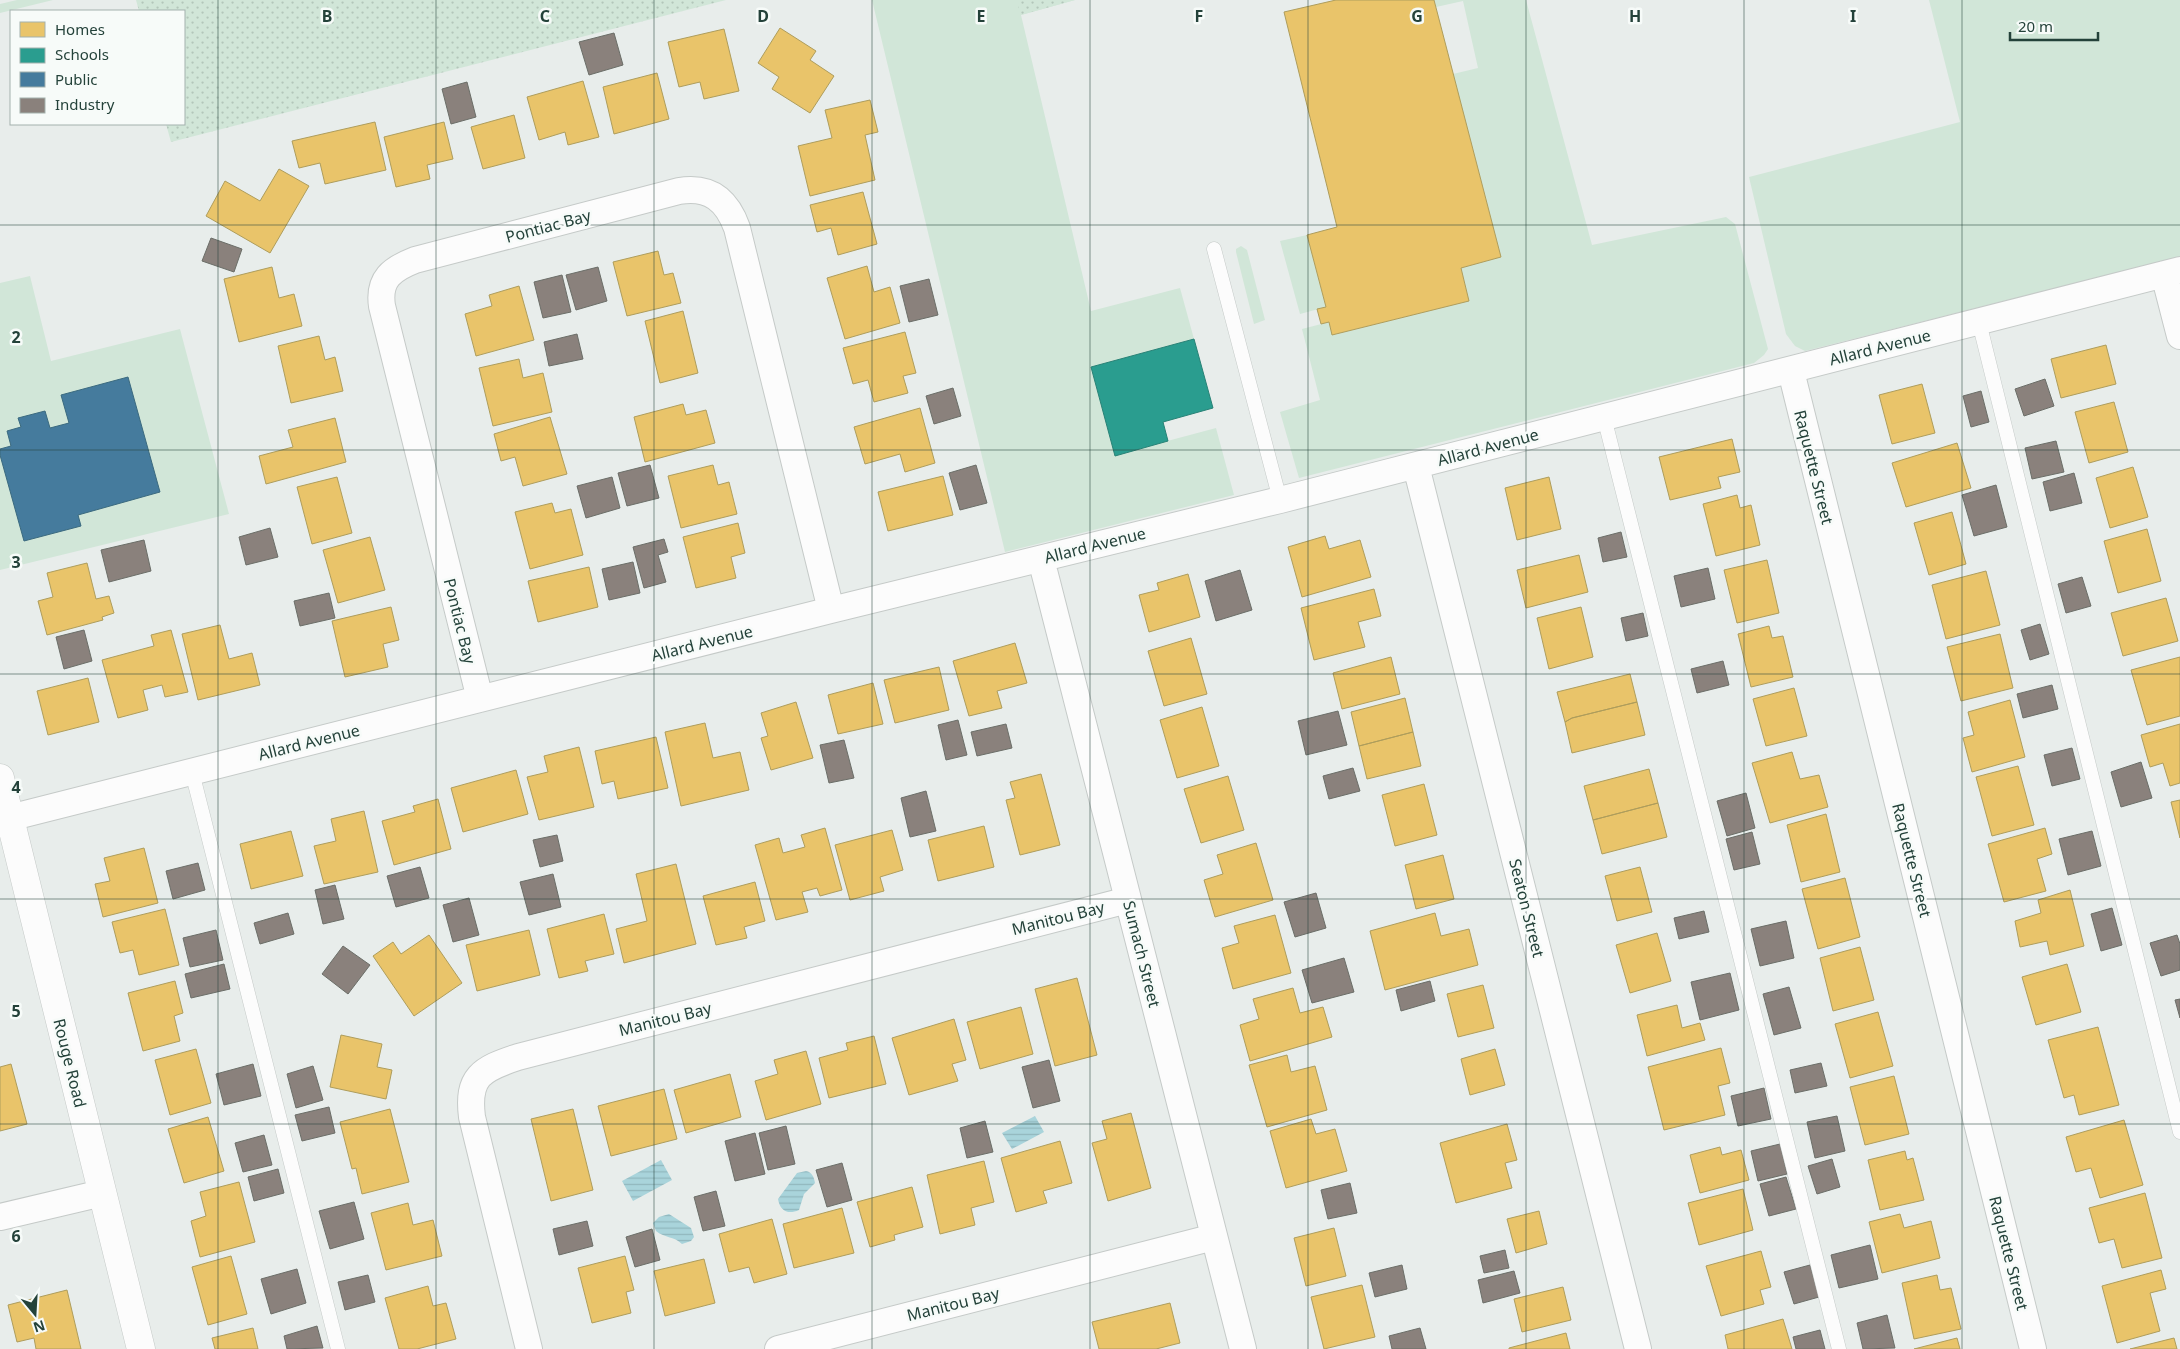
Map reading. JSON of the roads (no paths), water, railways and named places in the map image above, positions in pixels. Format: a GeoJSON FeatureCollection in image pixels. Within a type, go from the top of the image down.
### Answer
{"type":"FeatureCollection","features":[{"type":"Feature","properties":{"kind":"street","name":"Pontiac Bay"},"geometry":{"type":"LineString","coordinates":[[480,699],[382,306],[381,290],[386,278],[398,268],[415,260],[670,194],[686,190],[711,194],[723,201],[732,214],[831,610]]}},
{"type":"Feature","properties":{"kind":"street","name":"Allard Avenue"},"geometry":{"type":"LineString","coordinates":[[8,835],[192,772],[831,610],[1416,466],[2172,272]]}},
{"type":"Feature","properties":{"kind":"street"},"geometry":{"type":"LineString","coordinates":[[2172,272],[2180,336]]}},
{"type":"Feature","properties":{"kind":"street","name":"Raquette Street"},"geometry":{"type":"LineString","coordinates":[[1791,371],[2033,1349]]}},
{"type":"Feature","properties":{"kind":"street","name":"Seaton Street"},"geometry":{"type":"LineString","coordinates":[[1416,466],[1638,1349]]}},
{"type":"Feature","properties":{"kind":"street","name":"Sumach Street"},"geometry":{"type":"LineString","coordinates":[[1041,559],[1243,1349]]}},
{"type":"Feature","properties":{"kind":"street","name":"Rouge Road"},"geometry":{"type":"LineString","coordinates":[[0,778],[8,835],[141,1349]]}},
{"type":"Feature","properties":{"kind":"street","name":"Manitou Bay"},"geometry":{"type":"LineString","coordinates":[[529,1349],[472,1117],[471,1090],[481,1074],[496,1065],[518,1057],[1128,900]]}},
{"type":"Feature","properties":{"kind":"street"},"geometry":{"type":"LineString","coordinates":[[0,1217],[102,1193]]}},
{"type":"Feature","properties":{"kind":"street","name":"Manitou Bay"},"geometry":{"type":"LineString","coordinates":[[778,1349],[1214,1238]]}},
{"type":"Feature","properties":{"kind":"lane"},"geometry":{"type":"LineString","coordinates":[[1214,248],[1280,500]]}},
{"type":"Feature","properties":{"kind":"lane"},"geometry":{"type":"LineString","coordinates":[[1980,322],[2180,1132]]}},
{"type":"Feature","properties":{"kind":"lane"},"geometry":{"type":"LineString","coordinates":[[1604,417],[1839,1349]]}},
{"type":"Feature","properties":{"kind":"lane"},"geometry":{"type":"LineString","coordinates":[[192,772],[338,1349]]}},
{"type":"Feature","properties":{"kind":"water"},"geometry":{"type":"Polygon","coordinates":[[[1035,1116],[1044,1132],[1012,1149],[1002,1133],[1035,1116]]]}},
{"type":"Feature","properties":{"kind":"water"},"geometry":{"type":"Polygon","coordinates":[[[661,1160],[672,1180],[633,1201],[622,1181],[661,1160]]]}},
{"type":"Feature","properties":{"kind":"water"},"geometry":{"type":"Polygon","coordinates":[[[810,1172],[815,1183],[804,1194],[799,1210],[785,1211],[778,1199],[797,1173],[810,1172]]]}},
{"type":"Feature","properties":{"kind":"water"},"geometry":{"type":"Polygon","coordinates":[[[669,1214],[691,1228],[694,1237],[691,1241],[682,1244],[656,1231],[653,1223],[659,1217],[669,1214]]]}}]}
